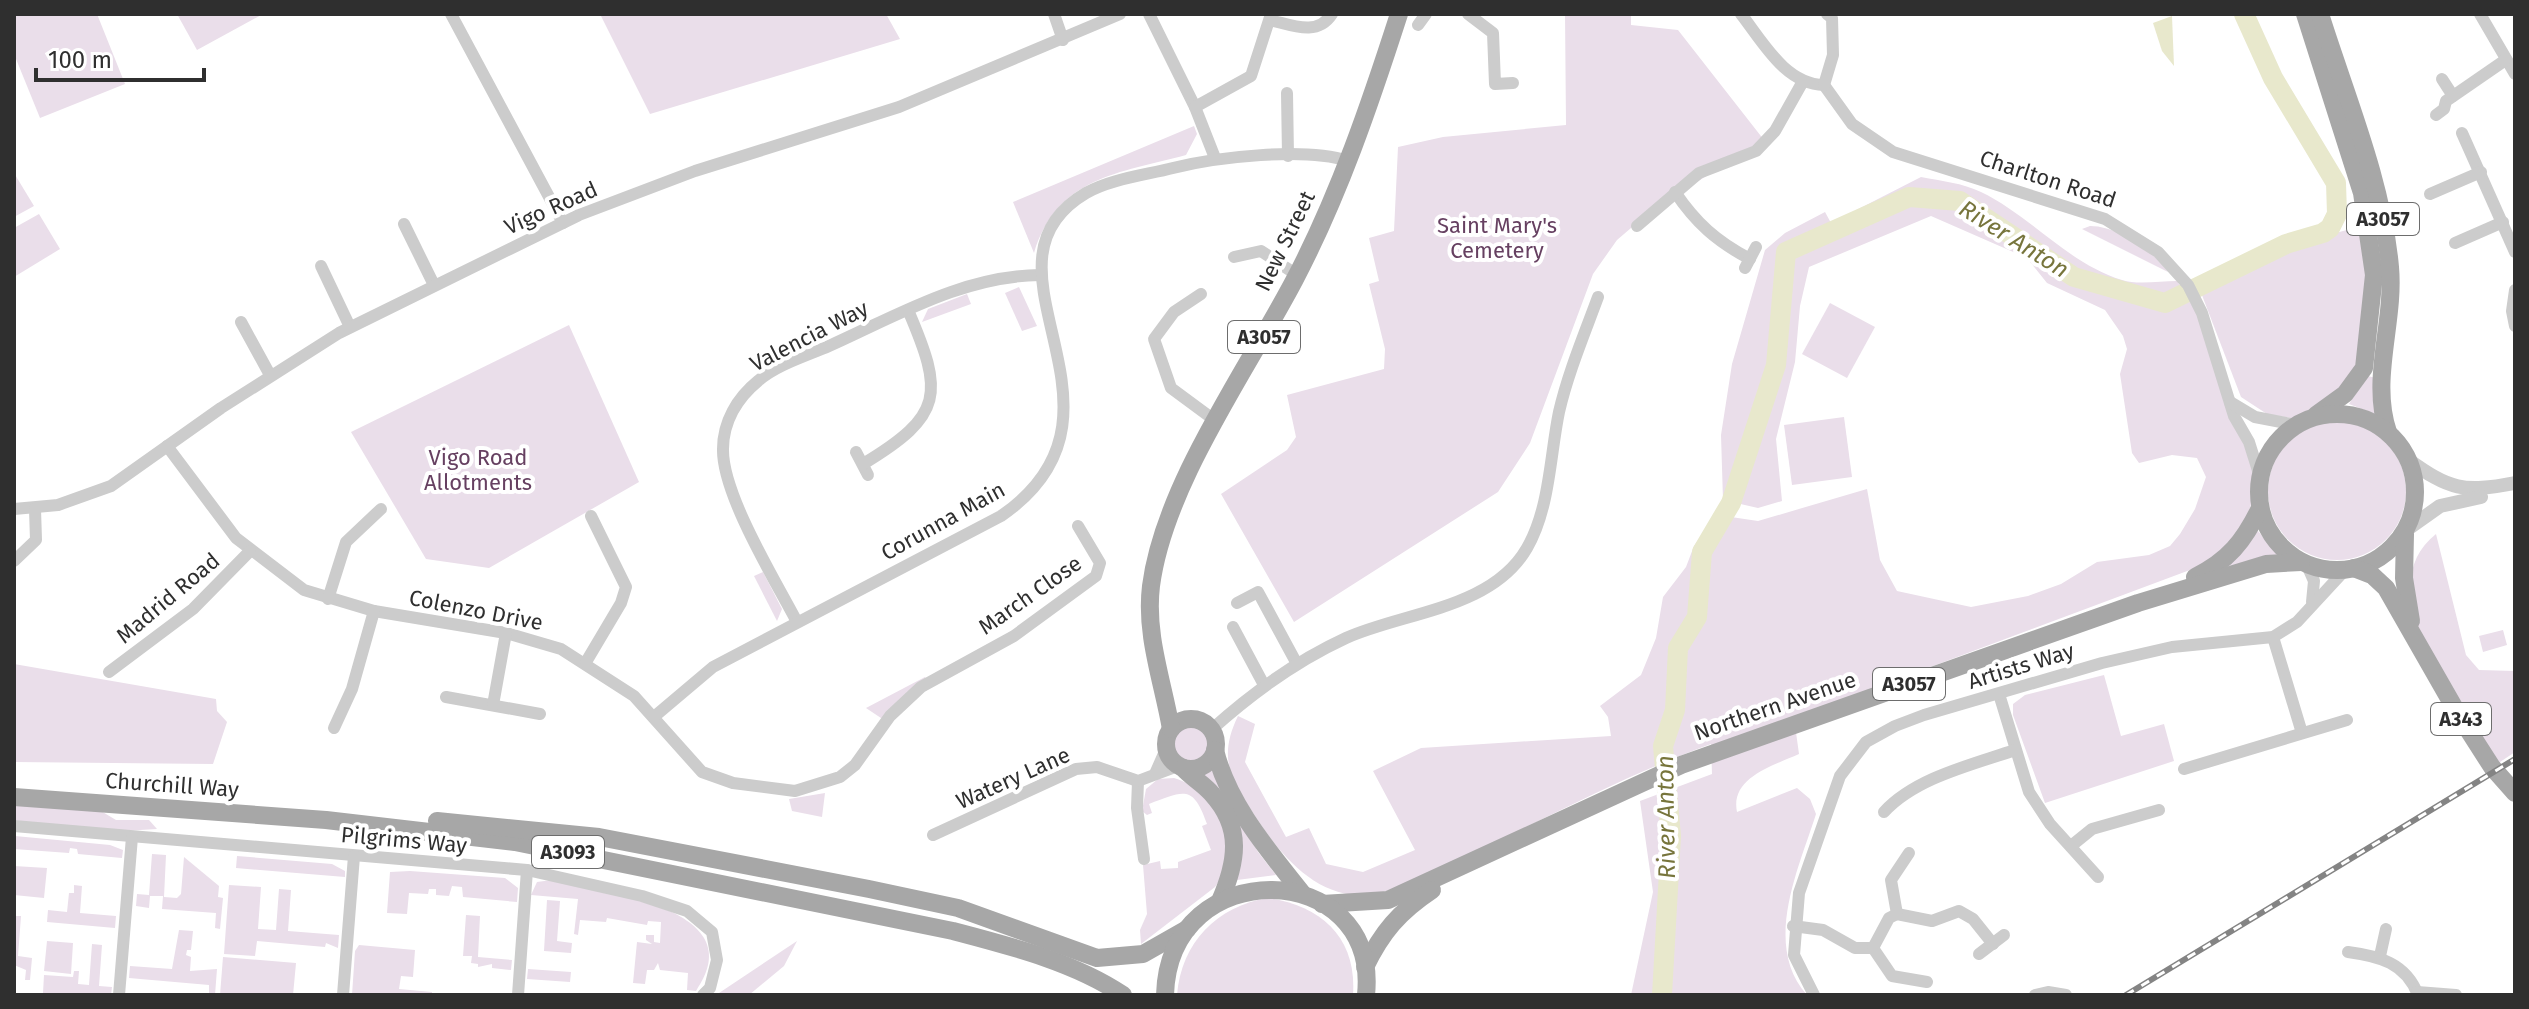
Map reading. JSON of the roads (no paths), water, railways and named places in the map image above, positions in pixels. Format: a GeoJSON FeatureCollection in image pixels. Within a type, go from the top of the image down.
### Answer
{"type":"FeatureCollection","features":[{"type":"Feature","properties":{"kind":"main road","name":"New Street"},"geometry":{"type":"LineString","coordinates":[[1166,749],[1171,729],[1150,606],[1155,566],[1178,498],[1297,275],[1348,161],[1399,14]]}},
{"type":"Feature","properties":{"kind":"main road","name":"A3057"},"geometry":{"type":"LineString","coordinates":[[2305,14],[2362,193],[2374,275],[2364,368],[2345,394],[2296,425],[2274,445],[2260,477],[2260,508],[2272,536],[2304,563],[2350,568]]}},
{"type":"Feature","properties":{"kind":"main road","name":"A3057"},"geometry":{"type":"LineString","coordinates":[[2320,14],[2375,186],[2386,231],[2391,299],[2381,392],[2388,432],[2407,459],[2415,494],[2407,531]]}},
{"type":"Feature","properties":{"kind":"main road","name":"A3057"},"geometry":{"type":"LineString","coordinates":[[2314,416],[2360,417],[2388,432]]}},
{"type":"Feature","properties":{"kind":"main road","name":"Northern Avenue"},"geometry":{"type":"LineString","coordinates":[[2138,603],[2222,563],[2246,535],[2260,508]]}},
{"type":"Feature","properties":{"kind":"main road"},"geometry":{"type":"LineString","coordinates":[[2350,568],[2383,556],[2407,531]]}},
{"type":"Feature","properties":{"kind":"main road","name":"A343"},"geometry":{"type":"LineString","coordinates":[[2407,531],[2404,578],[2415,639]]}},
{"type":"Feature","properties":{"kind":"main road","name":"Northern Avenue"},"geometry":{"type":"LineString","coordinates":[[1322,904],[1388,900],[1681,765],[2138,603],[2266,564],[2304,563]]}},
{"type":"Feature","properties":{"kind":"main road","name":"A343"},"geometry":{"type":"LineString","coordinates":[[2350,568],[2372,575],[2386,588],[2474,739],[2515,793]]}},
{"type":"Feature","properties":{"kind":"main road","name":"New Street"},"geometry":{"type":"LineString","coordinates":[[1157,661],[1175,698],[1193,720],[1211,730]]}},
{"type":"Feature","properties":{"kind":"main road"},"geometry":{"type":"LineString","coordinates":[[1171,729],[1181,721],[1193,720]]}},
{"type":"Feature","properties":{"kind":"main road","name":"A3057"},"geometry":{"type":"LineString","coordinates":[[1211,730],[1224,778],[1259,839],[1302,894]]}},
{"type":"Feature","properties":{"kind":"main road","name":"A3057"},"geometry":{"type":"LineString","coordinates":[[1166,749],[1213,795],[1235,836],[1235,860],[1220,901]]}},
{"type":"Feature","properties":{"kind":"main road"},"geometry":{"type":"LineString","coordinates":[[1181,767],[1203,766],[1215,750]]}},
{"type":"Feature","properties":{"kind":"main road","name":"Churchill Way"},"geometry":{"type":"LineString","coordinates":[[14,797],[326,820]]}},
{"type":"Feature","properties":{"kind":"main road","name":"A3093"},"geometry":{"type":"LineString","coordinates":[[326,820],[488,825],[680,851],[958,908],[1097,958],[1143,954],[1187,929]]}},
{"type":"Feature","properties":{"kind":"main road","name":"A3093"},"geometry":{"type":"LineString","coordinates":[[326,820],[515,842],[914,922],[1021,950],[1096,979],[1123,995]]}},
{"type":"Feature","properties":{"kind":"main road","name":"Northern Avenue"},"geometry":{"type":"LineString","coordinates":[[1365,967],[1381,934],[1393,920],[1482,859]]}},
{"type":"Feature","properties":{"kind":"main road","name":"A3057"},"geometry":{"type":"LineString","coordinates":[[1165,995],[1172,958],[1187,929],[1220,901],[1268,887],[1302,894],[1322,904],[1352,932],[1365,967],[1366,995]]}},
{"type":"Feature","properties":{"kind":"street"},"geometry":{"type":"LineString","coordinates":[[451,14],[563,223]]}},
{"type":"Feature","properties":{"kind":"street"},"geometry":{"type":"LineString","coordinates":[[1054,14],[1063,40]]}},
{"type":"Feature","properties":{"kind":"street","name":"Vigo Road"},"geometry":{"type":"LineString","coordinates":[[14,509],[35,509],[75,501],[111,486],[270,375],[350,327],[563,223],[695,171],[878,114],[1120,14]]}},
{"type":"Feature","properties":{"kind":"street"},"geometry":{"type":"LineString","coordinates":[[1149,14],[1195,107],[1215,158]]}},
{"type":"Feature","properties":{"kind":"street"},"geometry":{"type":"LineString","coordinates":[[1195,107],[1251,76],[1270,17],[1308,29],[1321,25],[1332,14]]}},
{"type":"Feature","properties":{"kind":"street"},"geometry":{"type":"LineString","coordinates":[[1418,25],[1426,14]]}},
{"type":"Feature","properties":{"kind":"street"},"geometry":{"type":"LineString","coordinates":[[1468,14],[1493,33],[1490,85],[1513,83]]}},
{"type":"Feature","properties":{"kind":"street"},"geometry":{"type":"LineString","coordinates":[[1741,14],[1786,70],[1802,83],[1824,85],[1833,55],[1832,18],[1827,14]]}},
{"type":"Feature","properties":{"kind":"street"},"geometry":{"type":"LineString","coordinates":[[2480,14],[2504,61],[2515,74]]}},
{"type":"Feature","properties":{"kind":"street"},"geometry":{"type":"LineString","coordinates":[[2436,115],[2453,96],[2504,61]]}},
{"type":"Feature","properties":{"kind":"street"},"geometry":{"type":"LineString","coordinates":[[2442,79],[2453,96]]}},
{"type":"Feature","properties":{"kind":"street"},"geometry":{"type":"LineString","coordinates":[[1637,226],[1699,173],[1756,151],[1775,131],[1802,83]]}},
{"type":"Feature","properties":{"kind":"street","name":"Charlton Road"},"geometry":{"type":"LineString","coordinates":[[1824,85],[1852,124],[1867,137],[1903,157],[2117,224],[2158,252],[2188,285],[2195,299],[2237,423],[2254,453],[2260,477]]}},
{"type":"Feature","properties":{"kind":"street"},"geometry":{"type":"LineString","coordinates":[[1287,93],[1288,156]]}},
{"type":"Feature","properties":{"kind":"street"},"geometry":{"type":"LineString","coordinates":[[2462,133],[2515,252]]}},
{"type":"Feature","properties":{"kind":"street","name":"Corunna Main"},"geometry":{"type":"LineString","coordinates":[[655,716],[713,667],[1001,516],[1029,494],[1044,475],[1060,441],[1066,410],[1062,368],[1045,311],[1040,275],[1046,243],[1054,224],[1083,194],[1215,158],[1288,156],[1348,161]]}},
{"type":"Feature","properties":{"kind":"street"},"geometry":{"type":"LineString","coordinates":[[2430,194],[2481,172]]}},
{"type":"Feature","properties":{"kind":"street"},"geometry":{"type":"LineString","coordinates":[[1675,192],[1693,219],[1710,236],[1750,258]]}},
{"type":"Feature","properties":{"kind":"street"},"geometry":{"type":"LineString","coordinates":[[2455,243],[2503,222]]}},
{"type":"Feature","properties":{"kind":"street"},"geometry":{"type":"LineString","coordinates":[[404,224],[434,285]]}},
{"type":"Feature","properties":{"kind":"street"},"geometry":{"type":"LineString","coordinates":[[1234,257],[1261,251],[1297,275]]}},
{"type":"Feature","properties":{"kind":"street"},"geometry":{"type":"LineString","coordinates":[[321,266],[350,327]]}},
{"type":"Feature","properties":{"kind":"street","name":"Valencia Way"},"geometry":{"type":"LineString","coordinates":[[797,622],[731,486],[723,454],[729,420],[739,401],[762,377],[958,287],[1003,277],[1040,275]]}},
{"type":"Feature","properties":{"kind":"street"},"geometry":{"type":"LineString","coordinates":[[2515,290],[2512,311],[2515,326]]}},
{"type":"Feature","properties":{"kind":"street"},"geometry":{"type":"LineString","coordinates":[[1201,294],[1174,312],[1154,339],[1171,388],[1217,422]]}},
{"type":"Feature","properties":{"kind":"street"},"geometry":{"type":"LineString","coordinates":[[1211,730],[1264,685],[1297,664],[1347,638],[1487,587],[1526,550],[1542,508],[1560,409],[1598,297]]}},
{"type":"Feature","properties":{"kind":"street"},"geometry":{"type":"LineString","coordinates":[[862,464],[907,435],[931,399],[930,360],[908,310]]}},
{"type":"Feature","properties":{"kind":"street"},"geometry":{"type":"LineString","coordinates":[[241,322],[270,375]]}},
{"type":"Feature","properties":{"kind":"street"},"geometry":{"type":"LineString","coordinates":[[2230,402],[2255,417],[2296,425]]}},
{"type":"Feature","properties":{"kind":"street","name":"Colenzo Drive"},"geometry":{"type":"LineString","coordinates":[[167,446],[215,512],[250,551],[304,590],[374,611],[506,633],[561,649],[624,688],[655,716],[695,766],[711,778],[784,789],[810,789],[840,777],[855,765],[890,716],[921,687],[981,654]]}},
{"type":"Feature","properties":{"kind":"street"},"geometry":{"type":"LineString","coordinates":[[2407,459],[2439,481],[2460,489],[2482,490],[2515,484]]}},
{"type":"Feature","properties":{"kind":"street"},"geometry":{"type":"LineString","coordinates":[[2407,531],[2440,506],[2491,495],[2515,484]]}},
{"type":"Feature","properties":{"kind":"street"},"geometry":{"type":"LineString","coordinates":[[14,561],[36,540],[35,509]]}},
{"type":"Feature","properties":{"kind":"street"},"geometry":{"type":"LineString","coordinates":[[328,599],[346,542],[381,509]]}},
{"type":"Feature","properties":{"kind":"street"},"geometry":{"type":"LineString","coordinates":[[586,662],[621,603],[626,587],[591,516]]}},
{"type":"Feature","properties":{"kind":"street","name":"March Close"},"geometry":{"type":"LineString","coordinates":[[981,654],[1014,636],[1096,576],[1100,563],[1078,526]]}},
{"type":"Feature","properties":{"kind":"street","name":"Madrid Road"},"geometry":{"type":"LineString","coordinates":[[109,672],[193,609],[250,551]]}},
{"type":"Feature","properties":{"kind":"street"},"geometry":{"type":"LineString","coordinates":[[2304,563],[2314,581],[2312,605]]}},
{"type":"Feature","properties":{"kind":"street"},"geometry":{"type":"LineString","coordinates":[[2302,733],[2273,637],[2288,629],[2350,568]]}},
{"type":"Feature","properties":{"kind":"street"},"geometry":{"type":"LineString","coordinates":[[1237,603],[1258,592],[1297,664]]}},
{"type":"Feature","properties":{"kind":"street"},"geometry":{"type":"LineString","coordinates":[[334,728],[352,689],[374,611]]}},
{"type":"Feature","properties":{"kind":"street"},"geometry":{"type":"LineString","coordinates":[[1233,627],[1264,685]]}},
{"type":"Feature","properties":{"kind":"street"},"geometry":{"type":"LineString","coordinates":[[493,705],[506,633]]}},
{"type":"Feature","properties":{"kind":"street","name":"Artists Way"},"geometry":{"type":"LineString","coordinates":[[1814,995],[1794,955],[1793,926],[1799,893],[1835,786],[1849,760],[1866,742],[1895,726],[2144,652],[2273,637]]}},
{"type":"Feature","properties":{"kind":"street"},"geometry":{"type":"LineString","coordinates":[[1999,694],[2029,792],[2098,877]]}},
{"type":"Feature","properties":{"kind":"street"},"geometry":{"type":"LineString","coordinates":[[446,697],[540,714]]}},
{"type":"Feature","properties":{"kind":"street"},"geometry":{"type":"LineString","coordinates":[[2184,769],[2347,720]]}},
{"type":"Feature","properties":{"kind":"street"},"geometry":{"type":"LineString","coordinates":[[1155,774],[1166,749]]}},
{"type":"Feature","properties":{"kind":"street"},"geometry":{"type":"LineString","coordinates":[[1884,812],[1900,795],[1919,783],[2015,750]]}},
{"type":"Feature","properties":{"kind":"street"},"geometry":{"type":"LineString","coordinates":[[1144,859],[1137,808],[1138,781],[1181,767]]}},
{"type":"Feature","properties":{"kind":"street","name":"Watery Lane"},"geometry":{"type":"LineString","coordinates":[[933,835],[1076,769],[1107,769],[1138,781]]}},
{"type":"Feature","properties":{"kind":"street"},"geometry":{"type":"LineString","coordinates":[[2071,846],[2092,829],[2159,810]]}},
{"type":"Feature","properties":{"kind":"street","name":"Pilgrims Way"},"geometry":{"type":"LineString","coordinates":[[14,826],[527,870],[642,896],[687,911],[712,932],[717,960],[710,988],[703,995]]}},
{"type":"Feature","properties":{"kind":"street"},"geometry":{"type":"LineString","coordinates":[[119,995],[132,837]]}},
{"type":"Feature","properties":{"kind":"street"},"geometry":{"type":"LineString","coordinates":[[1897,914],[1891,880],[1909,853]]}},
{"type":"Feature","properties":{"kind":"street"},"geometry":{"type":"LineString","coordinates":[[343,995],[354,856]]}},
{"type":"Feature","properties":{"kind":"street"},"geometry":{"type":"LineString","coordinates":[[518,995],[527,870]]}},
{"type":"Feature","properties":{"kind":"street"},"geometry":{"type":"LineString","coordinates":[[1873,948],[1889,918],[1897,914],[1932,921],[1959,911],[1973,919],[1993,944]]}},
{"type":"Feature","properties":{"kind":"street"},"geometry":{"type":"LineString","coordinates":[[1793,926],[1823,930],[1855,948],[1873,948]]}},
{"type":"Feature","properties":{"kind":"street"},"geometry":{"type":"LineString","coordinates":[[2380,956],[2386,929]]}},
{"type":"Feature","properties":{"kind":"street"},"geometry":{"type":"LineString","coordinates":[[1979,954],[2004,935]]}},
{"type":"Feature","properties":{"kind":"street"},"geometry":{"type":"LineString","coordinates":[[1873,948],[1892,976],[1927,982]]}},
{"type":"Feature","properties":{"kind":"street"},"geometry":{"type":"LineString","coordinates":[[2348,952],[2380,956],[2405,973],[2418,993],[2456,995]]}},
{"type":"Feature","properties":{"kind":"street"},"geometry":{"type":"LineString","coordinates":[[2035,995],[2048,992],[2066,995]]}},
{"type":"Feature","properties":{"kind":"waterway","name":"River Anton"},"geometry":{"type":"LineString","coordinates":[[1662,995],[1671,836],[1663,746],[1675,710],[1678,648],[1697,617],[1702,552],[1731,503],[1776,365],[1786,252],[1909,197],[1960,201],[2074,277],[2165,303],[2286,244],[2323,233],[2330,228],[2337,214],[2336,183],[2273,78],[2244,14]]}},
{"type":"Feature","properties":{"kind":"railway"},"geometry":{"type":"LineString","coordinates":[[2126,995],[2515,759]]}},
{"type":"Feature","properties":{"kind":"park label","name":"Saint Mary's Cemetery"},"geometry":{"type":"Point","coordinates":[1497,238]}},
{"type":"Feature","properties":{"kind":"park label","name":"Vigo Road Allotments"},"geometry":{"type":"Point","coordinates":[478,470]}}]}
